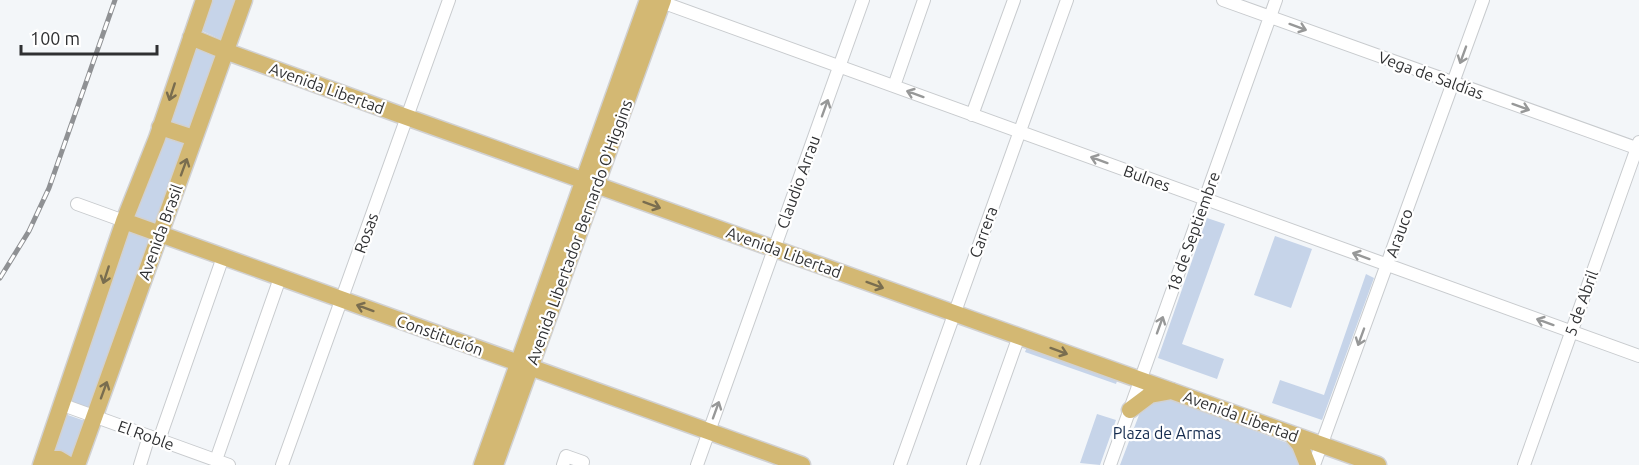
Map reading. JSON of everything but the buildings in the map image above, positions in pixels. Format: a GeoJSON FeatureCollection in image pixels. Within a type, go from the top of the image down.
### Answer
{"type":"FeatureCollection","features":[{"type":"Feature","properties":{"kind":"main road"},"geometry":{"type":"LineString","coordinates":[[42,462],[124,221],[160,128],[204,0]]}},
{"type":"Feature","properties":{"kind":"main road","name":"Avenida Brasil"},"geometry":{"type":"LineString","coordinates":[[77,465],[244,0]]}},
{"type":"Feature","properties":{"kind":"main road","name":"Avenida Libertador Bernardo O'Higgins"},"geometry":{"type":"LineString","coordinates":[[482,465],[524,365],[657,1]]}},
{"type":"Feature","properties":{"kind":"main road","name":"Avenida Libertad"},"geometry":{"type":"LineString","coordinates":[[191,37],[590,183],[1378,465]]}},
{"type":"Feature","properties":{"kind":"main road"},"geometry":{"type":"LineString","coordinates":[[160,128],[194,138]]}},
{"type":"Feature","properties":{"kind":"main road","name":"Constitución"},"geometry":{"type":"LineString","coordinates":[[124,221],[802,465]]}},
{"type":"Feature","properties":{"kind":"main road","name":"Avenida Libertador Bernardo O'Higgins"},"geometry":{"type":"LineString","coordinates":[[495,465],[524,365]]}},
{"type":"Feature","properties":{"kind":"main road"},"geometry":{"type":"LineString","coordinates":[[1130,410],[1150,395],[1173,391]]}},
{"type":"Feature","properties":{"kind":"main road"},"geometry":{"type":"LineString","coordinates":[[1290,433],[1300,445],[1308,465]]}},
{"type":"Feature","properties":{"kind":"main road"},"geometry":{"type":"LineString","coordinates":[[42,462],[59,459],[69,465]]}},
{"type":"Feature","properties":{"kind":"street","name":"Rosas"},"geometry":{"type":"LineString","coordinates":[[282,465],[448,0]]}},
{"type":"Feature","properties":{"kind":"street","name":"Claudio Arrau"},"geometry":{"type":"LineString","coordinates":[[697,465],[863,0]]}},
{"type":"Feature","properties":{"kind":"street"},"geometry":{"type":"LineString","coordinates":[[894,86],[924,0]]}},
{"type":"Feature","properties":{"kind":"street"},"geometry":{"type":"LineString","coordinates":[[972,115],[1014,0]]}},
{"type":"Feature","properties":{"kind":"street","name":"Carrera"},"geometry":{"type":"LineString","coordinates":[[900,465],[1067,0]]}},
{"type":"Feature","properties":{"kind":"street","name":"Vega de Saldías"},"geometry":{"type":"LineString","coordinates":[[1223,0],[1638,146]]}},
{"type":"Feature","properties":{"kind":"street","name":"18 de Septiembre"},"geometry":{"type":"LineString","coordinates":[[1110,465],[1276,0]]}},
{"type":"Feature","properties":{"kind":"street","name":"Arauco"},"geometry":{"type":"LineString","coordinates":[[1314,465],[1483,0]]}},
{"type":"Feature","properties":{"kind":"street","name":"Bulnes"},"geometry":{"type":"LineString","coordinates":[[657,1],[1639,356]]}},
{"type":"Feature","properties":{"kind":"street","name":"5 de Abril"},"geometry":{"type":"LineString","coordinates":[[1524,465],[1638,146]]}},
{"type":"Feature","properties":{"kind":"street","name":"Constitución"},"geometry":{"type":"LineString","coordinates":[[77,204],[124,221]]}},
{"type":"Feature","properties":{"kind":"street"},"geometry":{"type":"LineString","coordinates":[[140,465],[154,438],[223,257]]}},
{"type":"Feature","properties":{"kind":"street"},"geometry":{"type":"LineString","coordinates":[[216,460],[280,278]]}},
{"type":"Feature","properties":{"kind":"street"},"geometry":{"type":"LineString","coordinates":[[973,465],[1019,336]]}},
{"type":"Feature","properties":{"kind":"street","name":"El Roble"},"geometry":{"type":"LineString","coordinates":[[63,405],[229,465]]}},
{"type":"Feature","properties":{"kind":"street"},"geometry":{"type":"LineString","coordinates":[[563,465],[566,456],[583,462],[582,465]]}},
{"type":"Feature","properties":{"kind":"green space"},"geometry":{"type":"Polygon","coordinates":[[[210,0],[239,0],[224,41],[200,30],[210,0]]]}},
{"type":"Feature","properties":{"kind":"green space"},"geometry":{"type":"Polygon","coordinates":[[[194,47],[219,56],[155,223],[132,216],[194,47]]]}},
{"type":"Feature","properties":{"kind":"green space"},"geometry":{"type":"Polygon","coordinates":[[[1207,218],[1225,224],[1182,344],[1224,359],[1217,379],[1158,358],[1207,218]]]}},
{"type":"Feature","properties":{"kind":"green space"},"geometry":{"type":"Polygon","coordinates":[[[128,229],[153,238],[92,411],[69,403],[128,229]]]}},
{"type":"Feature","properties":{"kind":"green space"},"geometry":{"type":"Polygon","coordinates":[[[1275,236],[1312,249],[1291,308],[1254,295],[1275,236]]]}},
{"type":"Feature","properties":{"kind":"green space"},"geometry":{"type":"Polygon","coordinates":[[[1366,274],[1374,278],[1322,420],[1272,403],[1280,380],[1324,395],[1366,274]]]}},
{"type":"Feature","properties":{"kind":"green space"},"geometry":{"type":"Polygon","coordinates":[[[1027,347],[1118,378],[1116,384],[1025,352],[1027,347]]]}},
{"type":"Feature","properties":{"kind":"green space","name":"Plaza de Armas"},"geometry":{"type":"Polygon","coordinates":[[[1165,397],[1290,444],[1302,465],[1120,465],[1142,407],[1165,397]]]}},
{"type":"Feature","properties":{"kind":"green space"},"geometry":{"type":"Polygon","coordinates":[[[65,414],[88,422],[73,465],[47,465],[65,414]]]}},
{"type":"Feature","properties":{"kind":"green space"},"geometry":{"type":"Polygon","coordinates":[[[1097,414],[1116,420],[1100,465],[1080,463],[1097,414]]]}},
{"type":"Feature","properties":{"kind":"railway"},"geometry":{"type":"LineString","coordinates":[[0,278],[29,231],[49,188],[115,0]]}}]}
